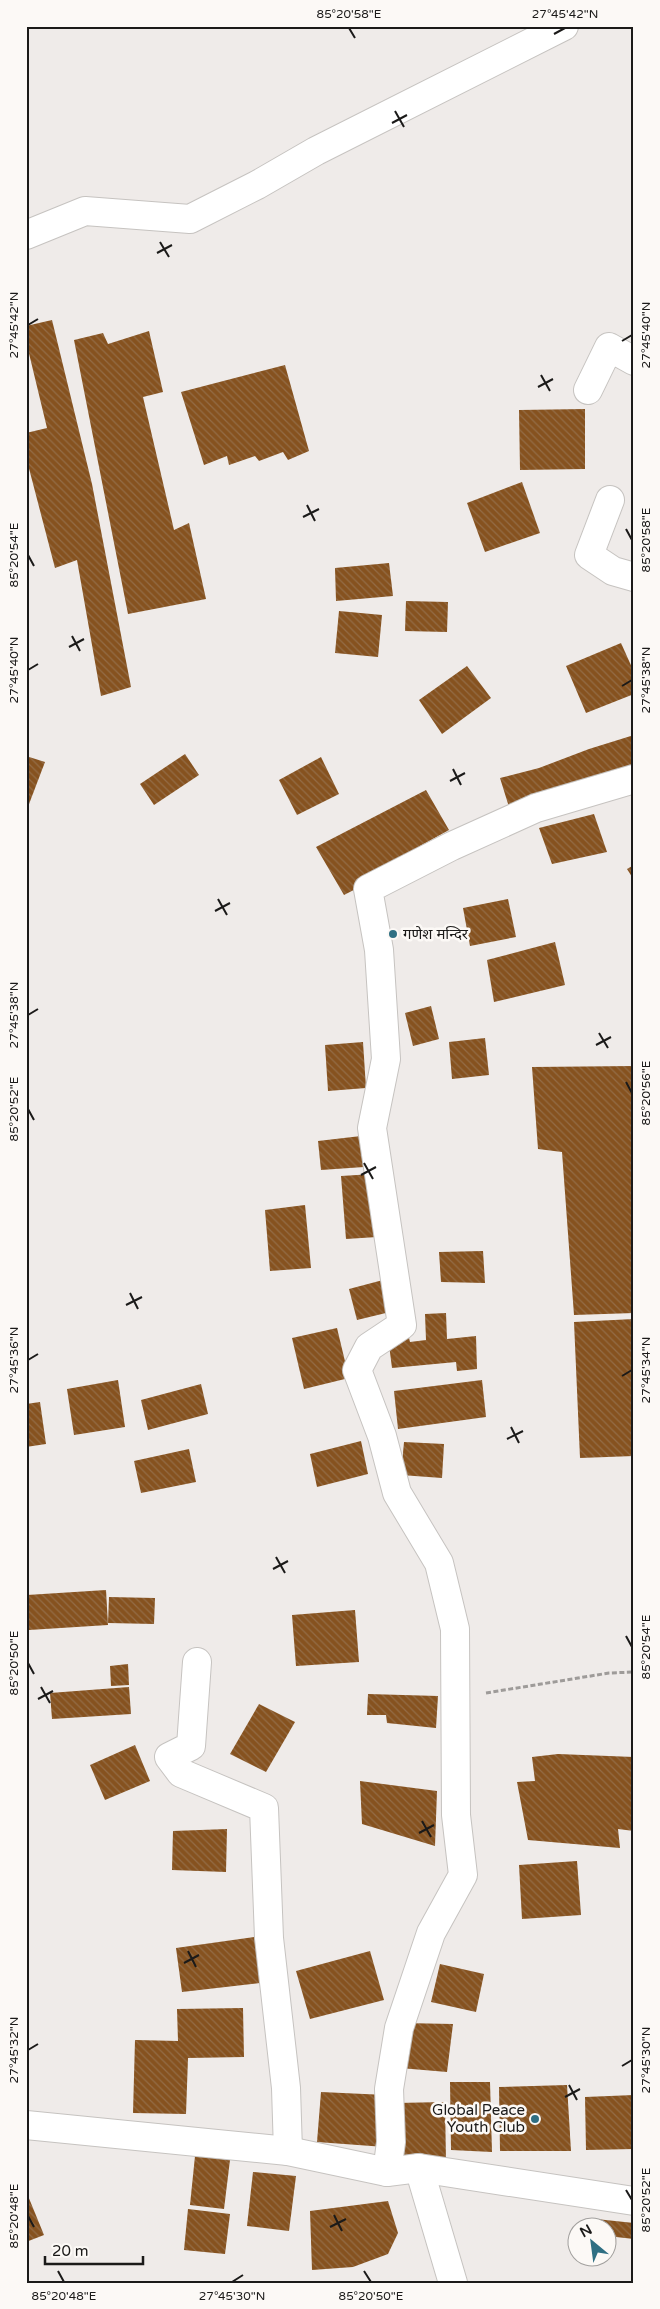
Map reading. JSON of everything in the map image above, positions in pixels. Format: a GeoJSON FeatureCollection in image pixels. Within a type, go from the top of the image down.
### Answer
{"type":"FeatureCollection","features":[{"type":"Feature","properties":{"kind":"street"},"geometry":{"type":"LineString","coordinates":[[26,235],[85,211],[190,219],[257,185],[316,151],[564,26]]}},
{"type":"Feature","properties":{"kind":"street"},"geometry":{"type":"LineString","coordinates":[[588,390],[609,348],[634,361]]}},
{"type":"Feature","properties":{"kind":"street"},"geometry":{"type":"LineString","coordinates":[[610,500],[589,555],[613,571],[634,577]]}},
{"type":"Feature","properties":{"kind":"street"},"geometry":{"type":"LineString","coordinates":[[387,2172],[391,2142],[389,2089],[399,2028],[431,1933],[462,1875],[456,1815],[455,1629],[439,1563],[397,1493],[382,1436],[357,1370],[369,1347],[402,1325],[372,1128],[386,1059],[380,950],[368,889],[452,846],[536,808],[634,779]]}},
{"type":"Feature","properties":{"kind":"street"},"geometry":{"type":"LineString","coordinates":[[197,1662],[191,1746],[169,1757],[181,1773],[264,1808],[269,1938],[286,2088],[288,2151]]}},
{"type":"Feature","properties":{"kind":"street"},"geometry":{"type":"LineString","coordinates":[[26,2125],[288,2151],[387,2172],[418,2168],[634,2200]]}},
{"type":"Feature","properties":{"kind":"street"},"geometry":{"type":"LineString","coordinates":[[418,2168],[453,2283]]}},
{"type":"Feature","properties":{"kind":"path"},"geometry":{"type":"LineString","coordinates":[[455,1706],[467,1695],[608,1673],[634,1672]]}},
{"type":"Feature","properties":{"kind":"building"},"geometry":{"type":"Polygon","coordinates":[[[52,320],[92,484],[131,687],[101,696],[77,560],[55,568],[26,457],[26,433],[47,428],[26,341],[26,326],[52,320]]]}},
{"type":"Feature","properties":{"kind":"building"},"geometry":{"type":"Polygon","coordinates":[[[149,331],[163,392],[143,397],[174,530],[189,523],[206,599],[128,614],[74,340],[103,333],[108,344],[149,331]]]}},
{"type":"Feature","properties":{"kind":"building"},"geometry":{"type":"Polygon","coordinates":[[[285,365],[309,451],[288,460],[283,452],[259,461],[255,456],[229,465],[227,456],[204,465],[181,392],[285,365]]]}},
{"type":"Feature","properties":{"kind":"building"},"geometry":{"type":"Polygon","coordinates":[[[585,409],[585,469],[520,470],[519,410],[585,409]]]}},
{"type":"Feature","properties":{"kind":"building"},"geometry":{"type":"Polygon","coordinates":[[[522,482],[540,533],[485,552],[467,503],[522,482]]]}},
{"type":"Feature","properties":{"kind":"building"},"geometry":{"type":"Polygon","coordinates":[[[389,563],[393,596],[336,601],[335,568],[389,563]]]}},
{"type":"Feature","properties":{"kind":"building"},"geometry":{"type":"Polygon","coordinates":[[[406,601],[448,602],[447,632],[405,631],[406,601]]]}},
{"type":"Feature","properties":{"kind":"building"},"geometry":{"type":"Polygon","coordinates":[[[339,611],[382,615],[378,657],[335,653],[339,611]]]}},
{"type":"Feature","properties":{"kind":"building"},"geometry":{"type":"Polygon","coordinates":[[[621,643],[634,672],[634,694],[586,713],[566,666],[621,643]]]}},
{"type":"Feature","properties":{"kind":"building"},"geometry":{"type":"Polygon","coordinates":[[[467,666],[491,698],[442,734],[419,700],[467,666]]]}},
{"type":"Feature","properties":{"kind":"building"},"geometry":{"type":"Polygon","coordinates":[[[634,735],[634,765],[509,807],[500,778],[539,768],[589,749],[634,735]]]}},
{"type":"Feature","properties":{"kind":"building"},"geometry":{"type":"Polygon","coordinates":[[[185,754],[199,775],[154,805],[140,784],[185,754]]]}},
{"type":"Feature","properties":{"kind":"building"},"geometry":{"type":"Polygon","coordinates":[[[26,756],[45,762],[26,812],[26,756]]]}},
{"type":"Feature","properties":{"kind":"building"},"geometry":{"type":"Polygon","coordinates":[[[321,757],[339,794],[297,815],[279,780],[321,757]]]}},
{"type":"Feature","properties":{"kind":"building"},"geometry":{"type":"Polygon","coordinates":[[[426,790],[449,830],[420,846],[426,853],[344,895],[316,847],[426,790]]]}},
{"type":"Feature","properties":{"kind":"building"},"geometry":{"type":"Polygon","coordinates":[[[594,814],[607,852],[552,864],[539,828],[594,814]]]}},
{"type":"Feature","properties":{"kind":"building"},"geometry":{"type":"Polygon","coordinates":[[[634,865],[634,880],[627,869],[634,865]]]}},
{"type":"Feature","properties":{"kind":"building"},"geometry":{"type":"Polygon","coordinates":[[[508,899],[516,937],[470,946],[463,908],[508,899]]]}},
{"type":"Feature","properties":{"kind":"building"},"geometry":{"type":"Polygon","coordinates":[[[555,942],[565,985],[494,1002],[487,960],[555,942]]]}},
{"type":"Feature","properties":{"kind":"building"},"geometry":{"type":"Polygon","coordinates":[[[431,1006],[439,1039],[413,1046],[405,1013],[431,1006]]]}},
{"type":"Feature","properties":{"kind":"building"},"geometry":{"type":"Polygon","coordinates":[[[485,1038],[489,1075],[452,1079],[449,1042],[485,1038]]]}},
{"type":"Feature","properties":{"kind":"building"},"geometry":{"type":"Polygon","coordinates":[[[363,1042],[366,1088],[328,1091],[325,1045],[363,1042]]]}},
{"type":"Feature","properties":{"kind":"building"},"geometry":{"type":"Polygon","coordinates":[[[634,1066],[634,1313],[574,1315],[562,1152],[538,1149],[532,1067],[634,1066]]]}},
{"type":"Feature","properties":{"kind":"building"},"geometry":{"type":"Polygon","coordinates":[[[361,1136],[364,1167],[321,1170],[318,1141],[361,1136]]]}},
{"type":"Feature","properties":{"kind":"building"},"geometry":{"type":"Polygon","coordinates":[[[373,1174],[377,1237],[346,1239],[341,1176],[373,1174]]]}},
{"type":"Feature","properties":{"kind":"building"},"geometry":{"type":"Polygon","coordinates":[[[305,1205],[311,1268],[270,1271],[265,1210],[305,1205]]]}},
{"type":"Feature","properties":{"kind":"building"},"geometry":{"type":"Polygon","coordinates":[[[483,1251],[485,1283],[441,1282],[439,1252],[483,1251]]]}},
{"type":"Feature","properties":{"kind":"building"},"geometry":{"type":"Polygon","coordinates":[[[383,1280],[390,1312],[357,1320],[349,1289],[383,1280]]]}},
{"type":"Feature","properties":{"kind":"building"},"geometry":{"type":"Polygon","coordinates":[[[446,1313],[447,1339],[476,1336],[477,1369],[457,1371],[456,1362],[392,1368],[388,1337],[408,1333],[410,1342],[426,1340],[425,1314],[446,1313]]]}},
{"type":"Feature","properties":{"kind":"building"},"geometry":{"type":"Polygon","coordinates":[[[634,1319],[634,1456],[580,1458],[574,1322],[634,1319]]]}},
{"type":"Feature","properties":{"kind":"building"},"geometry":{"type":"Polygon","coordinates":[[[337,1328],[349,1378],[304,1389],[292,1338],[337,1328]]]}},
{"type":"Feature","properties":{"kind":"building"},"geometry":{"type":"Polygon","coordinates":[[[118,1380],[125,1427],[74,1435],[67,1389],[118,1380]]]}},
{"type":"Feature","properties":{"kind":"building"},"geometry":{"type":"Polygon","coordinates":[[[482,1380],[486,1417],[398,1429],[394,1391],[482,1380]]]}},
{"type":"Feature","properties":{"kind":"building"},"geometry":{"type":"Polygon","coordinates":[[[201,1384],[208,1414],[148,1430],[141,1400],[201,1384]]]}},
{"type":"Feature","properties":{"kind":"building"},"geometry":{"type":"Polygon","coordinates":[[[40,1402],[46,1444],[26,1447],[26,1404],[40,1402]]]}},
{"type":"Feature","properties":{"kind":"building"},"geometry":{"type":"Polygon","coordinates":[[[361,1441],[368,1474],[317,1487],[310,1454],[361,1441]]]}},
{"type":"Feature","properties":{"kind":"building"},"geometry":{"type":"Polygon","coordinates":[[[404,1442],[444,1444],[442,1478],[401,1475],[404,1442]]]}},
{"type":"Feature","properties":{"kind":"building"},"geometry":{"type":"Polygon","coordinates":[[[189,1449],[196,1482],[141,1493],[134,1461],[189,1449]]]}},
{"type":"Feature","properties":{"kind":"building"},"geometry":{"type":"Polygon","coordinates":[[[106,1590],[108,1625],[29,1630],[27,1595],[106,1590]]]}},
{"type":"Feature","properties":{"kind":"building"},"geometry":{"type":"Polygon","coordinates":[[[109,1597],[155,1598],[154,1624],[108,1623],[109,1597]]]}},
{"type":"Feature","properties":{"kind":"building"},"geometry":{"type":"Polygon","coordinates":[[[355,1610],[359,1662],[296,1666],[292,1615],[355,1610]]]}},
{"type":"Feature","properties":{"kind":"building"},"geometry":{"type":"Polygon","coordinates":[[[128,1664],[129,1685],[111,1686],[110,1666],[128,1664]]]}},
{"type":"Feature","properties":{"kind":"building"},"geometry":{"type":"Polygon","coordinates":[[[129,1687],[131,1714],[52,1719],[50,1693],[129,1687]]]}},
{"type":"Feature","properties":{"kind":"building"},"geometry":{"type":"Polygon","coordinates":[[[368,1694],[438,1696],[436,1728],[387,1723],[386,1715],[367,1715],[368,1694]]]}},
{"type":"Feature","properties":{"kind":"building"},"geometry":{"type":"Polygon","coordinates":[[[259,1704],[295,1722],[266,1772],[230,1754],[259,1704]]]}},
{"type":"Feature","properties":{"kind":"building"},"geometry":{"type":"Polygon","coordinates":[[[135,1745],[150,1781],[105,1800],[90,1765],[135,1745]]]}},
{"type":"Feature","properties":{"kind":"building"},"geometry":{"type":"Polygon","coordinates":[[[558,1754],[634,1757],[634,1831],[618,1829],[620,1848],[528,1840],[517,1782],[535,1781],[532,1757],[558,1754]]]}},
{"type":"Feature","properties":{"kind":"building"},"geometry":{"type":"Polygon","coordinates":[[[360,1781],[437,1791],[435,1846],[362,1824],[360,1781]]]}},
{"type":"Feature","properties":{"kind":"building"},"geometry":{"type":"Polygon","coordinates":[[[227,1829],[226,1872],[172,1870],[173,1831],[227,1829]]]}},
{"type":"Feature","properties":{"kind":"building"},"geometry":{"type":"Polygon","coordinates":[[[577,1861],[581,1915],[522,1919],[519,1865],[577,1861]]]}},
{"type":"Feature","properties":{"kind":"building"},"geometry":{"type":"Polygon","coordinates":[[[262,1936],[268,1982],[182,1992],[176,1948],[262,1936]]]}},
{"type":"Feature","properties":{"kind":"building"},"geometry":{"type":"Polygon","coordinates":[[[370,1951],[384,2000],[310,2019],[296,1971],[370,1951]]]}},
{"type":"Feature","properties":{"kind":"building"},"geometry":{"type":"Polygon","coordinates":[[[440,1964],[484,1974],[476,2012],[431,2002],[440,1964]]]}},
{"type":"Feature","properties":{"kind":"building"},"geometry":{"type":"Polygon","coordinates":[[[243,2008],[244,2057],[188,2058],[186,2114],[133,2113],[135,2040],[178,2041],[177,2009],[243,2008]]]}},
{"type":"Feature","properties":{"kind":"building"},"geometry":{"type":"Polygon","coordinates":[[[403,2023],[453,2024],[447,2072],[400,2068],[403,2023]]]}},
{"type":"Feature","properties":{"kind":"building"},"geometry":{"type":"Polygon","coordinates":[[[450,2082],[490,2082],[492,2152],[451,2150],[450,2082]]]}},
{"type":"Feature","properties":{"kind":"building","name":"Global Peace Youth Club"},"geometry":{"type":"Polygon","coordinates":[[[567,2085],[571,2151],[500,2151],[499,2087],[567,2085]]]}},
{"type":"Feature","properties":{"kind":"building"},"geometry":{"type":"Polygon","coordinates":[[[321,2092],[386,2095],[385,2147],[317,2142],[321,2092]]]}},
{"type":"Feature","properties":{"kind":"building"},"geometry":{"type":"Polygon","coordinates":[[[634,2095],[634,2149],[586,2150],[585,2097],[634,2095]]]}},
{"type":"Feature","properties":{"kind":"building"},"geometry":{"type":"Polygon","coordinates":[[[445,2102],[446,2163],[398,2164],[396,2103],[445,2102]]]}},
{"type":"Feature","properties":{"kind":"building"},"geometry":{"type":"Polygon","coordinates":[[[195,2156],[230,2160],[224,2209],[190,2205],[195,2156]]]}},
{"type":"Feature","properties":{"kind":"building"},"geometry":{"type":"Polygon","coordinates":[[[253,2172],[296,2176],[289,2231],[247,2226],[253,2172]]]}},
{"type":"Feature","properties":{"kind":"building"},"geometry":{"type":"Polygon","coordinates":[[[26,2191],[44,2235],[26,2242],[26,2191]]]}},
{"type":"Feature","properties":{"kind":"building"},"geometry":{"type":"Polygon","coordinates":[[[388,2201],[398,2233],[388,2254],[353,2267],[312,2270],[310,2211],[388,2201]]]}},
{"type":"Feature","properties":{"kind":"building"},"geometry":{"type":"Polygon","coordinates":[[[188,2209],[230,2214],[225,2254],[184,2250],[188,2209]]]}},
{"type":"Feature","properties":{"kind":"building"},"geometry":{"type":"Polygon","coordinates":[[[618,2221],[634,2223],[634,2239],[618,2237],[618,2221]]]}},
{"type":"Feature","properties":{"kind":"place","name":"गणेश मन्दिर"},"geometry":{"type":"Point","coordinates":[393,934]}},
{"type":"Feature","properties":{"kind":"place","name":"Global Peace Youth Club"},"geometry":{"type":"Point","coordinates":[535,2119]}}]}
